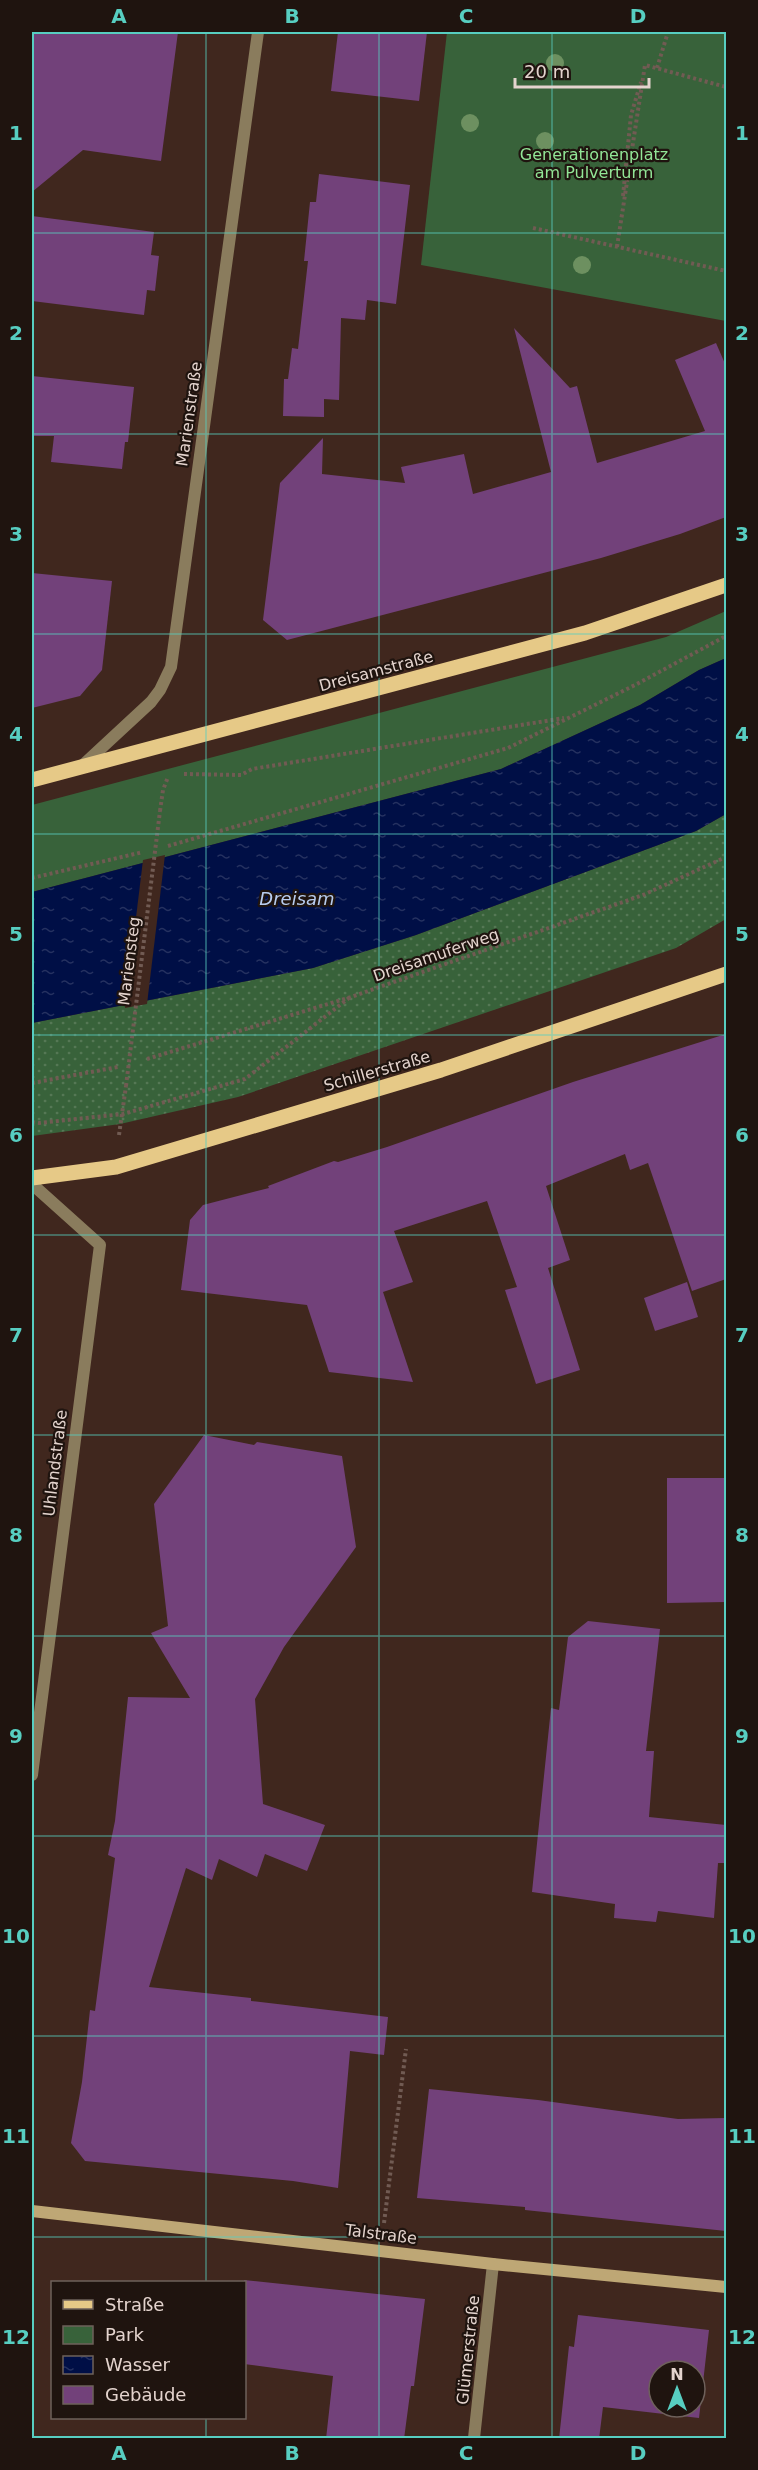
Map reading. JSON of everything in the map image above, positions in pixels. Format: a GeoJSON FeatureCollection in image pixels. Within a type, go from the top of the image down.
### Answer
{"type":"FeatureCollection","features":[{"type":"Feature","properties":{"kind":"main road","name":"Dreisamstraße"},"geometry":{"type":"LineString","coordinates":[[32,780],[585,633],[726,585]]}},
{"type":"Feature","properties":{"kind":"main road","name":"Schillerstraße"},"geometry":{"type":"LineString","coordinates":[[32,1178],[116,1167],[441,1071],[726,975]]}},
{"type":"Feature","properties":{"kind":"street","name":"Marienstraße"},"geometry":{"type":"LineString","coordinates":[[82,766],[151,702],[160,690],[171,667],[258,32]]}},
{"type":"Feature","properties":{"kind":"street","name":"Uhlandstraße"},"geometry":{"type":"LineString","coordinates":[[32,1184],[100,1245],[32,1775]]}},
{"type":"Feature","properties":{"kind":"street","name":"Talstraße"},"geometry":{"type":"LineString","coordinates":[[32,2211],[493,2264],[726,2287]]}},
{"type":"Feature","properties":{"kind":"street","name":"Glümerstraße"},"geometry":{"type":"LineString","coordinates":[[474,2439],[493,2264]]}},
{"type":"Feature","properties":{"kind":"path"},"geometry":{"type":"LineString","coordinates":[[657,68],[668,32]]}},
{"type":"Feature","properties":{"kind":"path"},"geometry":{"type":"LineString","coordinates":[[617,247],[645,65],[726,87]]}},
{"type":"Feature","properties":{"kind":"path"},"geometry":{"type":"LineString","coordinates":[[533,228],[726,271]]}},
{"type":"Feature","properties":{"kind":"path"},"geometry":{"type":"LineString","coordinates":[[168,846],[508,748],[635,685],[726,636]]}},
{"type":"Feature","properties":{"kind":"path"},"geometry":{"type":"LineString","coordinates":[[179,774],[241,776],[252,769],[567,717]]}},
{"type":"Feature","properties":{"kind":"path","name":"Mariensteg"},"geometry":{"type":"LineString","coordinates":[[123,1114],[160,811]]}},
{"type":"Feature","properties":{"kind":"path"},"geometry":{"type":"LineString","coordinates":[[32,878],[143,852]]}},
{"type":"Feature","properties":{"kind":"path","name":"Dreisamuferweg"},"geometry":{"type":"LineString","coordinates":[[147,1059],[351,997],[643,895],[726,856]]}},
{"type":"Feature","properties":{"kind":"path"},"geometry":{"type":"LineString","coordinates":[[32,1122],[123,1114],[245,1079],[351,997]]}},
{"type":"Feature","properties":{"kind":"path"},"geometry":{"type":"LineString","coordinates":[[32,1083],[118,1067]]}},
{"type":"Feature","properties":{"kind":"path"},"geometry":{"type":"LineString","coordinates":[[381,2251],[406,2049]]}},
{"type":"Feature","properties":{"kind":"green space","name":"Generationenplatz am Pulverturm"},"geometry":{"type":"Polygon","coordinates":[[[447,32],[726,32],[726,321],[421,265],[447,32]]]}},
{"type":"Feature","properties":{"kind":"green space"},"geometry":{"type":"Polygon","coordinates":[[[726,611],[726,658],[699,670],[640,705],[501,769],[32,892],[32,805],[666,637],[726,611]]]}},
{"type":"Feature","properties":{"kind":"green space"},"geometry":{"type":"Polygon","coordinates":[[[726,814],[726,919],[676,948],[238,1097],[120,1124],[32,1136],[32,1023],[313,968],[416,935],[696,831],[726,814]]]}},
{"type":"Feature","properties":{"kind":"water","name":"Dreisam"},"geometry":{"type":"Polygon","coordinates":[[[726,658],[726,814],[696,831],[416,935],[313,968],[32,1023],[32,892],[501,769],[640,705],[699,670],[726,658]]]}},
{"type":"Feature","properties":{"kind":"pier"},"geometry":{"type":"Polygon","coordinates":[[[165,855],[147,1004],[125,1008],[143,860],[165,855]]]}},
{"type":"Feature","properties":{"kind":"building"},"geometry":{"type":"Polygon","coordinates":[[[32,32],[178,32],[161,161],[83,150],[32,192],[32,32]]]}},
{"type":"Feature","properties":{"kind":"building"},"geometry":{"type":"Polygon","coordinates":[[[338,32],[427,32],[419,101],[331,91],[338,32]]]}},
{"type":"Feature","properties":{"kind":"building"},"geometry":{"type":"Polygon","coordinates":[[[319,174],[410,185],[396,304],[367,300],[365,320],[341,318],[339,400],[324,399],[324,417],[283,416],[284,379],[288,379],[292,348],[298,349],[308,261],[304,261],[310,202],[316,202],[319,174]]]}},
{"type":"Feature","properties":{"kind":"building"},"geometry":{"type":"Polygon","coordinates":[[[32,216],[154,232],[151,255],[159,256],[155,291],[147,290],[144,315],[32,301],[32,216]]]}},
{"type":"Feature","properties":{"kind":"building"},"geometry":{"type":"Polygon","coordinates":[[[514,328],[570,388],[577,386],[597,463],[705,431],[675,360],[716,343],[726,366],[726,517],[680,534],[601,558],[287,640],[263,620],[280,483],[323,438],[322,474],[405,483],[401,467],[464,454],[473,494],[551,472],[514,328]]]}},
{"type":"Feature","properties":{"kind":"building"},"geometry":{"type":"Polygon","coordinates":[[[32,376],[134,387],[128,442],[125,442],[122,469],[51,462],[54,436],[32,436],[32,376]]]}},
{"type":"Feature","properties":{"kind":"building"},"geometry":{"type":"Polygon","coordinates":[[[32,573],[112,581],[102,670],[80,696],[32,708],[32,573]]]}},
{"type":"Feature","properties":{"kind":"building"},"geometry":{"type":"Polygon","coordinates":[[[726,1034],[726,1279],[692,1291],[648,1163],[630,1170],[625,1154],[546,1186],[570,1260],[548,1268],[580,1370],[536,1384],[505,1290],[517,1287],[487,1201],[394,1231],[413,1282],[383,1292],[413,1382],[329,1372],[307,1305],[181,1290],[190,1220],[203,1205],[269,1188],[268,1186],[334,1161],[338,1162],[387,1147],[573,1082],[726,1034]]]}},
{"type":"Feature","properties":{"kind":"building"},"geometry":{"type":"Polygon","coordinates":[[[687,1282],[698,1317],[655,1331],[644,1298],[687,1282]]]}},
{"type":"Feature","properties":{"kind":"building"},"geometry":{"type":"Polygon","coordinates":[[[204,1435],[254,1445],[257,1442],[342,1456],[356,1547],[284,1647],[255,1699],[263,1804],[325,1825],[307,1871],[265,1854],[257,1877],[219,1859],[212,1880],[186,1868],[149,1987],[388,2017],[384,2055],[350,2051],[338,2188],[293,2181],[85,2161],[71,2143],[82,2082],[90,2010],[95,2011],[115,1858],[108,1855],[115,1821],[128,1697],[190,1698],[151,1633],[168,1626],[154,1504],[204,1435]]]}},
{"type":"Feature","properties":{"kind":"building"},"geometry":{"type":"Polygon","coordinates":[[[667,1478],[726,1478],[726,1602],[667,1603],[667,1478]]]}},
{"type":"Feature","properties":{"kind":"building"},"geometry":{"type":"Polygon","coordinates":[[[588,1621],[660,1629],[646,1751],[654,1751],[649,1817],[726,1825],[726,1863],[718,1863],[714,1918],[658,1911],[656,1922],[614,1918],[615,1904],[532,1892],[551,1708],[559,1710],[568,1637],[588,1621]]]}},
{"type":"Feature","properties":{"kind":"building"},"geometry":{"type":"Polygon","coordinates":[[[429,2089],[538,2100],[678,2119],[726,2118],[726,2231],[525,2210],[525,2207],[417,2198],[429,2089]]]}},
{"type":"Feature","properties":{"kind":"building"},"geometry":{"type":"Polygon","coordinates":[[[244,2280],[425,2299],[414,2386],[411,2386],[404,2439],[326,2439],[333,2376],[246,2364],[246,2281],[244,2280]]]}},
{"type":"Feature","properties":{"kind":"building"},"geometry":{"type":"Polygon","coordinates":[[[578,2315],[709,2330],[706,2359],[647,2359],[647,2412],[603,2407],[599,2439],[559,2439],[569,2346],[574,2347],[578,2315]]]}}]}
